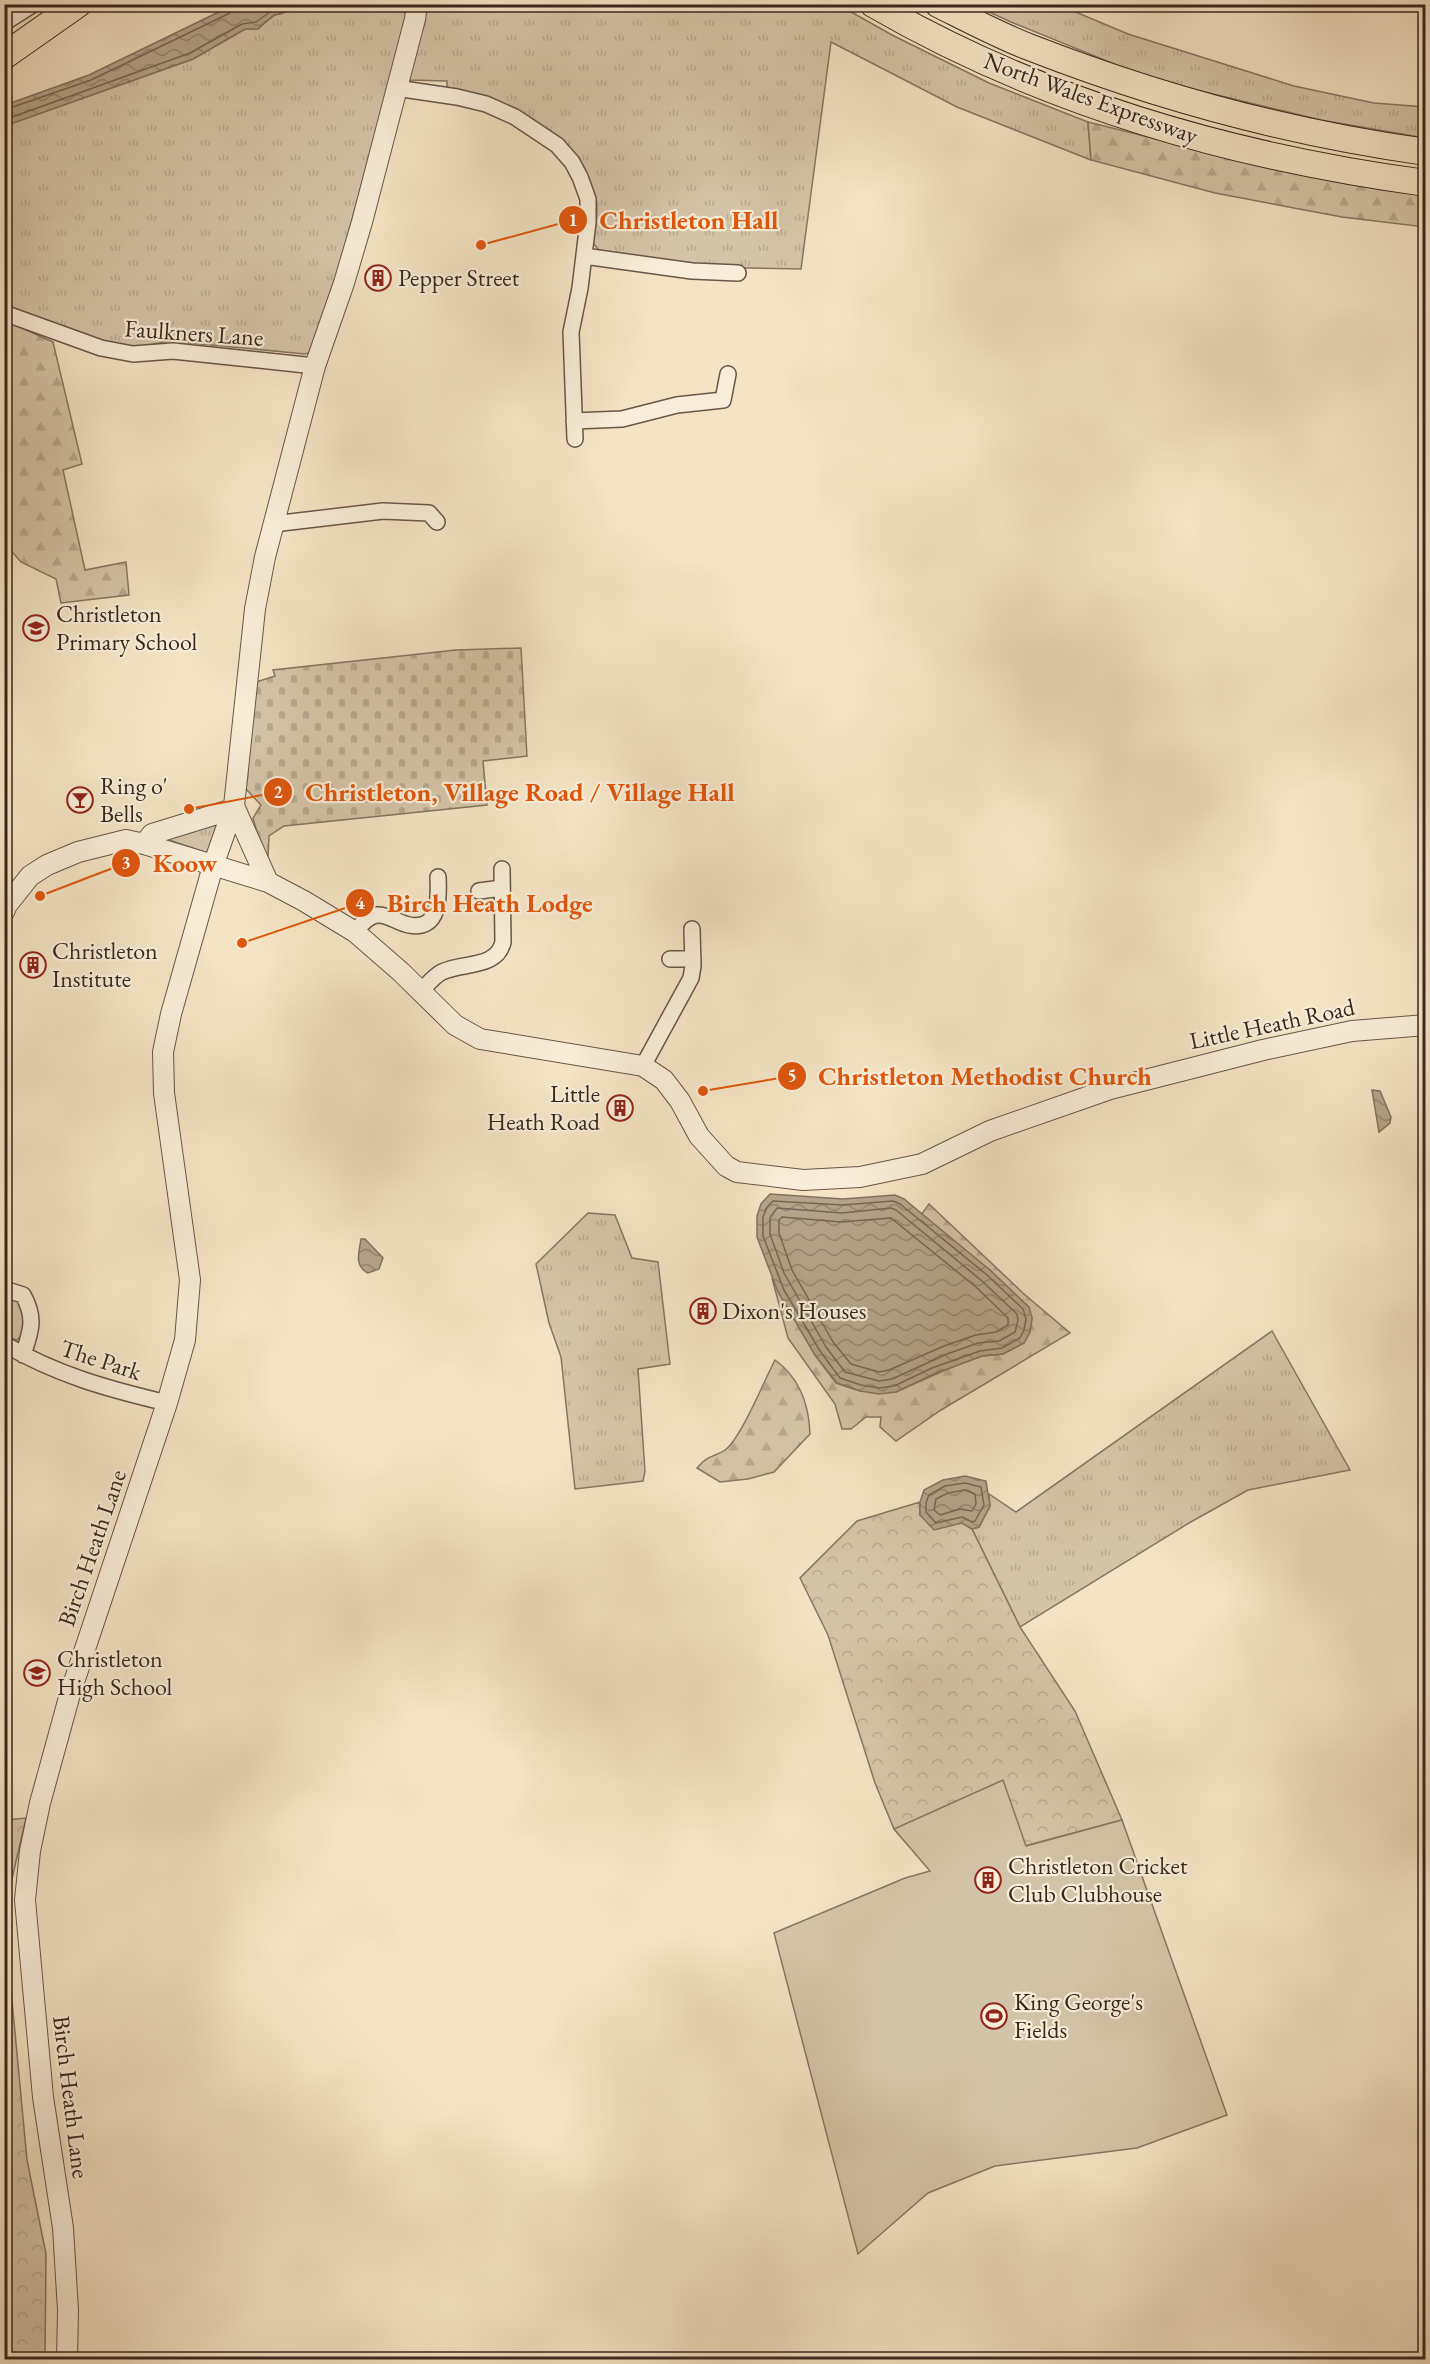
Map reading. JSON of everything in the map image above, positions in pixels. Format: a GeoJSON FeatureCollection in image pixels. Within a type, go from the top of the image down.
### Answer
{"type":"FeatureCollection","features":[{"type":"Feature","properties":{"kind":"highway"},"geometry":{"type":"LineString","coordinates":[[4,56],[43,10],[78,4]]}},
{"type":"Feature","properties":{"kind":"highway","name":"North Wales Expressway"},"geometry":{"type":"LineString","coordinates":[[873,4],[908,25],[1023,78],[1155,126],[1268,156],[1358,174],[1425,183]]}},
{"type":"Feature","properties":{"kind":"highway","name":"North Wales Expressway"},"geometry":{"type":"LineString","coordinates":[[938,4],[1027,46],[1157,93],[1275,125],[1354,142],[1425,152]]}},
{"type":"Feature","properties":{"kind":"street"},"geometry":{"type":"LineString","coordinates":[[213,866],[234,808],[255,609],[273,524],[315,366],[362,222],[417,4]]}},
{"type":"Feature","properties":{"kind":"street"},"geometry":{"type":"LineString","coordinates":[[4,23],[43,10]]}},
{"type":"Feature","properties":{"kind":"street"},"geometry":{"type":"LineString","coordinates":[[396,88],[457,97],[486,104],[534,128],[557,145],[572,162],[580,177],[588,199],[584,256],[571,332],[575,439]]}},
{"type":"Feature","properties":{"kind":"street"},"geometry":{"type":"LineString","coordinates":[[584,256],[692,271],[738,273]]}},
{"type":"Feature","properties":{"kind":"street","name":"Faulkners Lane"},"geometry":{"type":"LineString","coordinates":[[4,313],[101,348],[133,354],[173,351],[315,366]]}},
{"type":"Feature","properties":{"kind":"street"},"geometry":{"type":"LineString","coordinates":[[574,421],[622,418],[677,405],[723,400],[728,374]]}},
{"type":"Feature","properties":{"kind":"street"},"geometry":{"type":"LineString","coordinates":[[273,524],[383,511],[429,513],[437,522]]}},
{"type":"Feature","properties":{"kind":"street"},"geometry":{"type":"LineString","coordinates":[[144,844],[152,834],[234,808]]}},
{"type":"Feature","properties":{"kind":"street"},"geometry":{"type":"LineString","coordinates":[[234,808],[267,882]]}},
{"type":"Feature","properties":{"kind":"street","name":"Little Heath Road"},"geometry":{"type":"LineString","coordinates":[[4,912],[30,876],[47,865],[78,852],[126,840],[267,882],[355,932],[455,1025],[480,1039],[643,1066],[664,1080],[680,1101],[699,1136],[726,1166],[737,1172],[803,1180],[848,1178],[922,1164],[990,1131],[1110,1089],[1263,1050],[1352,1031],[1425,1025]]}},
{"type":"Feature","properties":{"kind":"street","name":"Birch Heath Lane"},"geometry":{"type":"LineString","coordinates":[[67,2360],[68,2310],[63,2228],[43,2097],[25,1900],[30,1851],[40,1803],[70,1694],[167,1403],[185,1340],[190,1280],[164,1093],[162,1052],[213,866]]}},
{"type":"Feature","properties":{"kind":"street"},"geometry":{"type":"LineString","coordinates":[[421,991],[441,972],[489,960],[501,950],[503,942],[501,869]]}},
{"type":"Feature","properties":{"kind":"street"},"geometry":{"type":"LineString","coordinates":[[355,932],[366,919],[376,915],[387,916],[410,925],[427,921],[435,913],[439,903],[438,877]]}},
{"type":"Feature","properties":{"kind":"street"},"geometry":{"type":"LineString","coordinates":[[479,891],[502,888]]}},
{"type":"Feature","properties":{"kind":"street"},"geometry":{"type":"LineString","coordinates":[[643,1066],[691,978],[692,929]]}},
{"type":"Feature","properties":{"kind":"street"},"geometry":{"type":"LineString","coordinates":[[670,958],[693,959]]}},
{"type":"Feature","properties":{"kind":"street","name":"The Park"},"geometry":{"type":"LineString","coordinates":[[4,1289],[23,1295],[30,1308],[32,1326],[23,1355]]}},
{"type":"Feature","properties":{"kind":"street","name":"The Park"},"geometry":{"type":"LineString","coordinates":[[4,1344],[36,1363],[105,1389],[167,1403]]}},
{"type":"Feature","properties":{"kind":"green space"},"geometry":{"type":"Polygon","coordinates":[[[291,5],[406,5],[404,29],[326,315],[312,352],[305,354],[169,341],[140,347],[127,346],[104,342],[5,306],[4,126],[193,59],[245,29],[258,28],[275,15],[283,13],[291,5]]]}},
{"type":"Feature","properties":{"kind":"green space"},"geometry":{"type":"Polygon","coordinates":[[[422,5],[839,5],[892,35],[989,83],[1088,122],[1091,160],[957,107],[831,42],[801,269],[692,267],[610,254],[599,250],[593,243],[597,206],[588,177],[576,157],[559,139],[540,123],[518,111],[494,100],[447,87],[447,81],[409,80],[422,5]]]}},
{"type":"Feature","properties":{"kind":"green space"},"geometry":{"type":"Polygon","coordinates":[[[974,5],[1059,5],[1128,34],[1294,86],[1374,103],[1425,107],[1425,138],[1321,120],[1151,79],[974,5]]]}},
{"type":"Feature","properties":{"kind":"green space"},"geometry":{"type":"Polygon","coordinates":[[[1088,122],[1273,168],[1425,193],[1425,227],[1342,217],[1215,193],[1091,160],[1088,122]]]}},
{"type":"Feature","properties":{"kind":"green space"},"geometry":{"type":"Polygon","coordinates":[[[4,320],[53,342],[82,464],[63,470],[85,570],[126,562],[129,595],[61,603],[56,579],[21,562],[5,544],[4,320]]]}},
{"type":"Feature","properties":{"kind":"green space"},"geometry":{"type":"Polygon","coordinates":[[[521,648],[527,756],[483,761],[487,805],[284,826],[269,836],[268,857],[260,842],[253,818],[261,805],[246,789],[256,682],[275,676],[273,670],[456,650],[521,648]]]}},
{"type":"Feature","properties":{"kind":"green space"},"geometry":{"type":"Polygon","coordinates":[[[218,824],[207,853],[166,839],[218,824]]]}},
{"type":"Feature","properties":{"kind":"green space"},"geometry":{"type":"Polygon","coordinates":[[[929,1204],[1024,1294],[1070,1333],[941,1410],[896,1441],[880,1427],[881,1417],[866,1417],[851,1429],[842,1429],[835,1404],[788,1338],[772,1278],[815,1355],[836,1383],[860,1391],[896,1392],[982,1356],[1003,1354],[1024,1343],[1030,1332],[1032,1318],[991,1271],[921,1215],[929,1204]]]}},
{"type":"Feature","properties":{"kind":"green space"},"geometry":{"type":"Polygon","coordinates":[[[588,1213],[615,1215],[632,1258],[658,1262],[670,1364],[638,1369],[645,1471],[643,1481],[575,1489],[561,1357],[549,1323],[536,1264],[588,1213]]]}},
{"type":"Feature","properties":{"kind":"green space"},"geometry":{"type":"Polygon","coordinates":[[[5,1293],[18,1297],[26,1307],[24,1333],[17,1340],[5,1337],[5,1293]]]}},
{"type":"Feature","properties":{"kind":"green space"},"geometry":{"type":"Polygon","coordinates":[[[1272,1331],[1350,1470],[1248,1490],[1189,1523],[1020,1627],[972,1529],[979,1527],[990,1506],[989,1494],[1016,1512],[1272,1331]]]}},
{"type":"Feature","properties":{"kind":"green space"},"geometry":{"type":"Polygon","coordinates":[[[775,1360],[797,1383],[808,1412],[810,1434],[774,1472],[748,1479],[720,1482],[697,1468],[705,1460],[725,1450],[731,1444],[745,1422],[775,1360]]]}},
{"type":"Feature","properties":{"kind":"green space"},"geometry":{"type":"Polygon","coordinates":[[[920,1502],[920,1515],[962,1523],[972,1529],[1020,1627],[1075,1711],[1122,1820],[931,1871],[894,1829],[875,1783],[828,1635],[800,1578],[857,1521],[920,1502]]]}},
{"type":"Feature","properties":{"kind":"green space","name":"King George's Fields"},"geometry":{"type":"Polygon","coordinates":[[[1003,1780],[1026,1846],[1122,1820],[1227,2115],[1137,2148],[995,2166],[928,2193],[858,2254],[774,1933],[905,1878],[930,1871],[894,1829],[1003,1780]]]}},
{"type":"Feature","properties":{"kind":"green space"},"geometry":{"type":"Polygon","coordinates":[[[26,1818],[5,1909],[5,1820],[26,1818]]]}},
{"type":"Feature","properties":{"kind":"green space"},"geometry":{"type":"Polygon","coordinates":[[[5,1926],[27,2160],[46,2254],[45,2359],[5,2359],[5,1926]]]}},
{"type":"Feature","properties":{"kind":"water"},"geometry":{"type":"Polygon","coordinates":[[[233,5],[291,5],[283,13],[274,15],[258,29],[245,29],[193,59],[5,126],[5,105],[89,75],[233,5]]]}},
{"type":"Feature","properties":{"kind":"water"},"geometry":{"type":"Polygon","coordinates":[[[1372,1090],[1380,1091],[1391,1117],[1390,1123],[1379,1132],[1372,1090]]]}},
{"type":"Feature","properties":{"kind":"water"},"geometry":{"type":"Polygon","coordinates":[[[770,1194],[843,1199],[895,1195],[904,1199],[991,1271],[1029,1307],[1032,1318],[1030,1332],[1024,1343],[1003,1354],[982,1356],[934,1374],[896,1392],[879,1394],[860,1391],[837,1383],[815,1355],[778,1292],[757,1237],[757,1216],[761,1204],[770,1194]]]}},
{"type":"Feature","properties":{"kind":"water"},"geometry":{"type":"Polygon","coordinates":[[[361,1239],[365,1239],[383,1258],[379,1269],[368,1273],[361,1267],[359,1259],[361,1239]]]}},
{"type":"Feature","properties":{"kind":"water"},"geometry":{"type":"Polygon","coordinates":[[[965,1476],[986,1481],[990,1506],[979,1527],[972,1529],[962,1523],[934,1530],[920,1515],[920,1502],[924,1490],[943,1480],[965,1476]]]}},
{"type":"Feature","properties":{"kind":"place","name":"Christleton Hall"},"geometry":{"type":"Point","coordinates":[481,245]}},
{"type":"Feature","properties":{"kind":"place","name":"Pepper Street"},"geometry":{"type":"Point","coordinates":[378,278]}},
{"type":"Feature","properties":{"kind":"place","name":"Christleton Primary School"},"geometry":{"type":"Point","coordinates":[36,628]}},
{"type":"Feature","properties":{"kind":"place","name":"Ring o' Bells"},"geometry":{"type":"Point","coordinates":[80,800]}},
{"type":"Feature","properties":{"kind":"place","name":"Christleton, Village Road / Village Hall"},"geometry":{"type":"Point","coordinates":[189,809]}},
{"type":"Feature","properties":{"kind":"place","name":"Koow"},"geometry":{"type":"Point","coordinates":[40,896]}},
{"type":"Feature","properties":{"kind":"place","name":"Birch Heath Lodge"},"geometry":{"type":"Point","coordinates":[242,943]}},
{"type":"Feature","properties":{"kind":"place","name":"Christleton Institute"},"geometry":{"type":"Point","coordinates":[33,965]}},
{"type":"Feature","properties":{"kind":"place","name":"Christleton Methodist Church"},"geometry":{"type":"Point","coordinates":[703,1091]}},
{"type":"Feature","properties":{"kind":"place","name":"Little Heath Road"},"geometry":{"type":"Point","coordinates":[620,1108]}},
{"type":"Feature","properties":{"kind":"place","name":"Dixon's Houses"},"geometry":{"type":"Point","coordinates":[703,1311]}},
{"type":"Feature","properties":{"kind":"place","name":"Christleton High School"},"geometry":{"type":"Point","coordinates":[37,1673]}},
{"type":"Feature","properties":{"kind":"place","name":"Christleton Cricket Club Clubhouse"},"geometry":{"type":"Point","coordinates":[988,1880]}},
{"type":"Feature","properties":{"kind":"place","name":"King George's Fields"},"geometry":{"type":"Point","coordinates":[994,2016]}}]}
